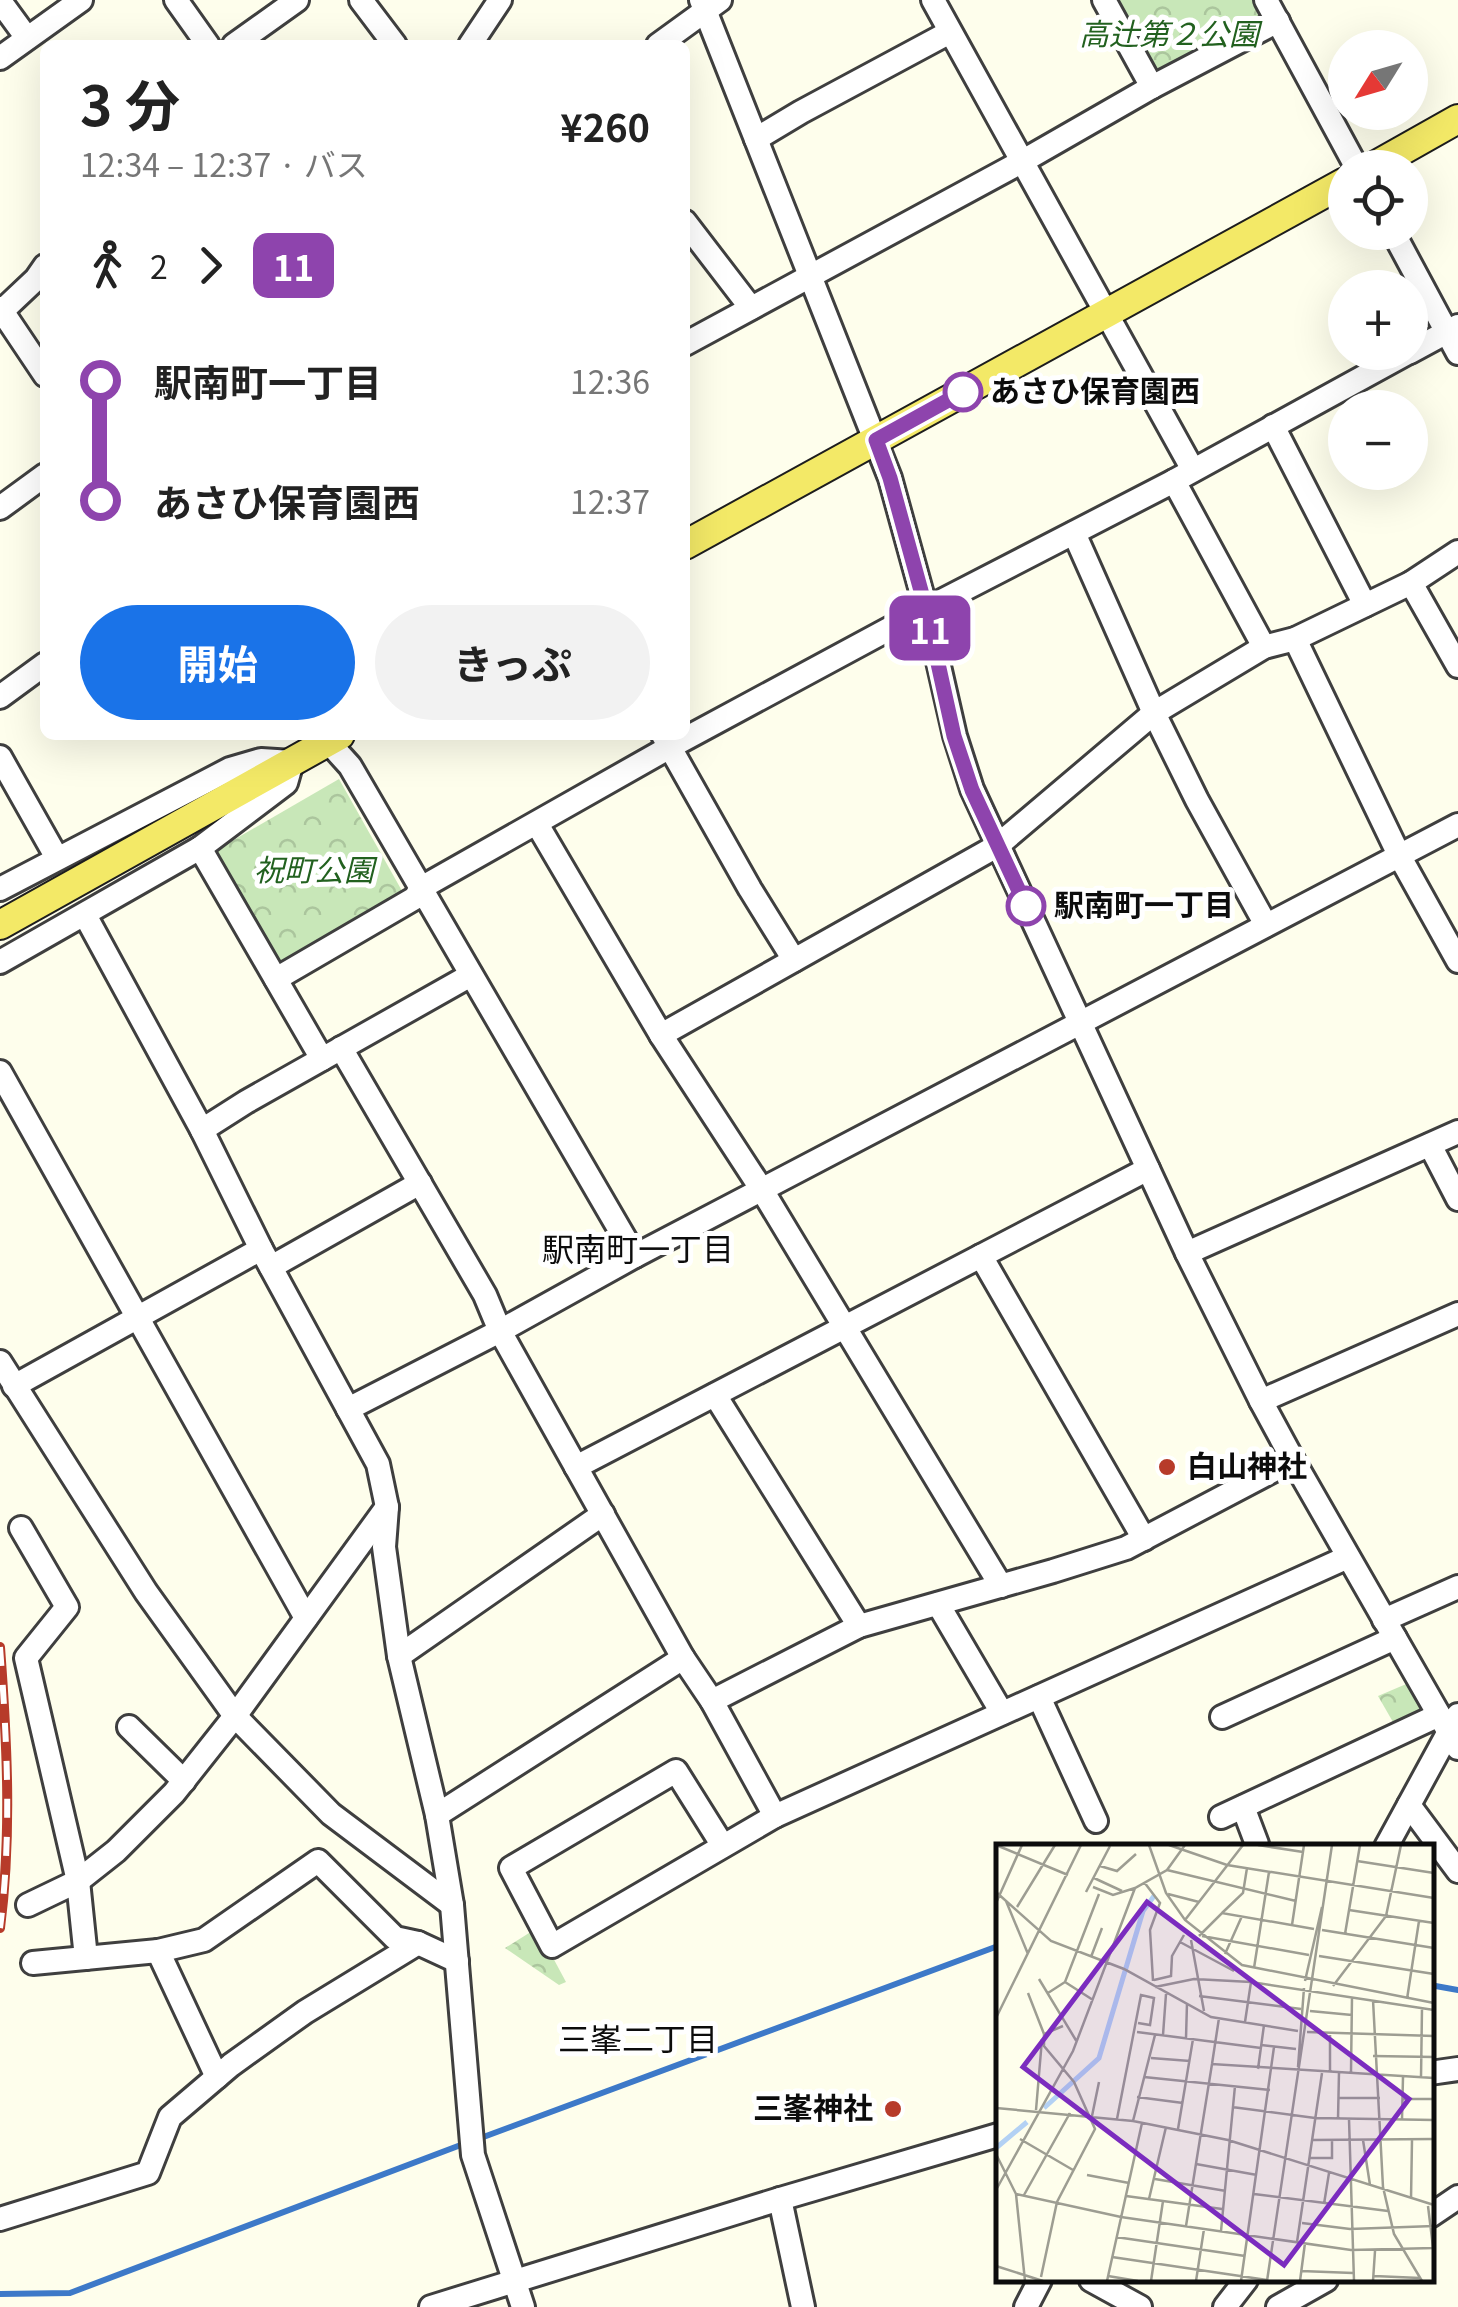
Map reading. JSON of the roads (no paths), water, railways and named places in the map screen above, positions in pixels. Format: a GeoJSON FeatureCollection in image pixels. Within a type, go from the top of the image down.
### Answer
{"type":"FeatureCollection","features":[{"type":"Feature","properties":{"kind":"main road"},"geometry":{"type":"LineString","coordinates":[[1404,150],[1458,120]]}},
{"type":"Feature","properties":{"kind":"main road"},"geometry":{"type":"LineString","coordinates":[[690,542],[1328,191]]}},
{"type":"Feature","properties":{"kind":"main road"},"geometry":{"type":"LineString","coordinates":[[0,924],[325,740]]}},
{"type":"Feature","properties":{"kind":"street"},"geometry":{"type":"LineString","coordinates":[[0,58],[82,0]]}},
{"type":"Feature","properties":{"kind":"street"},"geometry":{"type":"LineString","coordinates":[[176,0],[204,40]]}},
{"type":"Feature","properties":{"kind":"street"},"geometry":{"type":"LineString","coordinates":[[241,40],[297,0]]}},
{"type":"Feature","properties":{"kind":"street"},"geometry":{"type":"LineString","coordinates":[[360,0],[391,40]]}},
{"type":"Feature","properties":{"kind":"street"},"geometry":{"type":"LineString","coordinates":[[473,40],[500,0]]}},
{"type":"Feature","properties":{"kind":"street"},"geometry":{"type":"LineString","coordinates":[[933,0],[1108,313],[1264,648]]}},
{"type":"Feature","properties":{"kind":"street"},"geometry":{"type":"LineString","coordinates":[[1104,0],[1152,87]]}},
{"type":"Feature","properties":{"kind":"street"},"geometry":{"type":"LineString","coordinates":[[1266,0],[1347,150]]}},
{"type":"Feature","properties":{"kind":"street"},"geometry":{"type":"LineString","coordinates":[[0,1],[28,38]]}},
{"type":"Feature","properties":{"kind":"street"},"geometry":{"type":"LineString","coordinates":[[664,40],[709,4],[756,139],[890,478],[926,609],[954,736],[972,790],[1187,1252],[1261,1401],[1348,1557],[1451,1727]]}},
{"type":"Feature","properties":{"kind":"street"},"geometry":{"type":"LineString","coordinates":[[690,341],[1278,21]]}},
{"type":"Feature","properties":{"kind":"street"},"geometry":{"type":"LineString","coordinates":[[756,139],[950,32]]}},
{"type":"Feature","properties":{"kind":"street"},"geometry":{"type":"LineString","coordinates":[[690,229],[751,308]]}},
{"type":"Feature","properties":{"kind":"street"},"geometry":{"type":"LineString","coordinates":[[1403,250],[1454,337],[1428,346]]}},
{"type":"Feature","properties":{"kind":"street"},"geometry":{"type":"LineString","coordinates":[[40,273],[1,310],[40,368]]}},
{"type":"Feature","properties":{"kind":"street"},"geometry":{"type":"LineString","coordinates":[[690,729],[1074,533],[1377,370]]}},
{"type":"Feature","properties":{"kind":"street"},"geometry":{"type":"LineString","coordinates":[[1273,426],[1365,605]]}},
{"type":"Feature","properties":{"kind":"street"},"geometry":{"type":"LineString","coordinates":[[0,508],[40,479]]}},
{"type":"Feature","properties":{"kind":"street"},"geometry":{"type":"LineString","coordinates":[[1074,533],[1154,713],[1266,925]]}},
{"type":"Feature","properties":{"kind":"street"},"geometry":{"type":"LineString","coordinates":[[661,1034],[997,846],[1154,713],[1264,648],[1295,639],[1411,583],[1458,552]]}},
{"type":"Feature","properties":{"kind":"street"},"geometry":{"type":"LineString","coordinates":[[1411,583],[1458,666]]}},
{"type":"Feature","properties":{"kind":"street"},"geometry":{"type":"LineString","coordinates":[[1295,639],[1399,855],[1458,961]]}},
{"type":"Feature","properties":{"kind":"street"},"geometry":{"type":"LineString","coordinates":[[0,697],[40,668]]}},
{"type":"Feature","properties":{"kind":"street"},"geometry":{"type":"LineString","coordinates":[[332,740],[635,1256]]}},
{"type":"Feature","properties":{"kind":"street"},"geometry":{"type":"LineString","coordinates":[[276,979],[415,898],[421,888],[537,824],[666,741],[794,960]]}},
{"type":"Feature","properties":{"kind":"street"},"geometry":{"type":"LineString","coordinates":[[0,757],[57,858]]}},
{"type":"Feature","properties":{"kind":"street"},"geometry":{"type":"LineString","coordinates":[[0,889],[230,769],[260,760],[292,762],[286,783],[200,848],[0,962]]}},
{"type":"Feature","properties":{"kind":"street"},"geometry":{"type":"LineString","coordinates":[[537,824],[661,1034],[762,1190],[1001,1586]]}},
{"type":"Feature","properties":{"kind":"street"},"geometry":{"type":"LineString","coordinates":[[348,1409],[1458,825]]}},
{"type":"Feature","properties":{"kind":"street"},"geometry":{"type":"LineString","coordinates":[[200,848],[276,979],[420,1183],[775,1816]]}},
{"type":"Feature","properties":{"kind":"street"},"geometry":{"type":"LineString","coordinates":[[85,915],[378,1464],[386,1507],[384,1547],[399,1656],[437,1815],[452,1906],[472,2143],[523,2307]]}},
{"type":"Feature","properties":{"kind":"street"},"geometry":{"type":"LineString","coordinates":[[202,1130],[471,976]]}},
{"type":"Feature","properties":{"kind":"street"},"geometry":{"type":"LineString","coordinates":[[0,1072],[306,1618]]}},
{"type":"Feature","properties":{"kind":"street"},"geometry":{"type":"LineString","coordinates":[[1187,1252],[1458,1132]]}},
{"type":"Feature","properties":{"kind":"street"},"geometry":{"type":"LineString","coordinates":[[1430,1146],[1458,1200]]}},
{"type":"Feature","properties":{"kind":"street"},"geometry":{"type":"LineString","coordinates":[[576,1467],[1148,1169]]}},
{"type":"Feature","properties":{"kind":"street"},"geometry":{"type":"LineString","coordinates":[[14,1386],[137,1316],[420,1183]]}},
{"type":"Feature","properties":{"kind":"street"},"geometry":{"type":"LineString","coordinates":[[980,1256],[1144,1538]]}},
{"type":"Feature","properties":{"kind":"street"},"geometry":{"type":"LineString","coordinates":[[1261,1401],[1458,1314]]}},
{"type":"Feature","properties":{"kind":"street"},"geometry":{"type":"LineString","coordinates":[[0,1362],[146,1592],[235,1716],[331,1814],[452,1906]]}},
{"type":"Feature","properties":{"kind":"street"},"geometry":{"type":"LineString","coordinates":[[715,1395],[859,1626]]}},
{"type":"Feature","properties":{"kind":"street"},"geometry":{"type":"LineString","coordinates":[[712,1700],[859,1626],[1126,1548],[1292,1460]]}},
{"type":"Feature","properties":{"kind":"street"},"geometry":{"type":"LineString","coordinates":[[28,1905],[78,1881],[116,1851],[184,1781],[386,1507]]}},
{"type":"Feature","properties":{"kind":"street"},"geometry":{"type":"LineString","coordinates":[[399,1656],[603,1514]]}},
{"type":"Feature","properties":{"kind":"street"},"geometry":{"type":"LineString","coordinates":[[21,1528],[67,1607],[26,1658],[78,1881],[86,1958]]}},
{"type":"Feature","properties":{"kind":"street"},"geometry":{"type":"LineString","coordinates":[[723,1846],[676,1771],[511,1868],[552,1946],[775,1816],[1348,1557]]}},
{"type":"Feature","properties":{"kind":"street"},"geometry":{"type":"LineString","coordinates":[[1222,1716],[1390,1629],[1458,1587]]}},
{"type":"Feature","properties":{"kind":"street"},"geometry":{"type":"LineString","coordinates":[[938,1604],[1002,1713]]}},
{"type":"Feature","properties":{"kind":"street"},"geometry":{"type":"LineString","coordinates":[[437,1815],[683,1658]]}},
{"type":"Feature","properties":{"kind":"street"},"geometry":{"type":"LineString","coordinates":[[1039,1696],[1096,1821]]}},
{"type":"Feature","properties":{"kind":"street"},"geometry":{"type":"LineString","coordinates":[[129,1726],[184,1781]]}},
{"type":"Feature","properties":{"kind":"street"},"geometry":{"type":"LineString","coordinates":[[1388,1844],[1451,1727]]}},
{"type":"Feature","properties":{"kind":"street"},"geometry":{"type":"LineString","coordinates":[[1257,1844],[1232,1812],[1451,1727]]}},
{"type":"Feature","properties":{"kind":"street"},"geometry":{"type":"LineString","coordinates":[[1409,1804],[1458,1870]]}},
{"type":"Feature","properties":{"kind":"street"},"geometry":{"type":"LineString","coordinates":[[33,1964],[158,1951],[204,1940],[318,1861],[394,1938],[418,1943],[456,1961]]}},
{"type":"Feature","properties":{"kind":"street"},"geometry":{"type":"LineString","coordinates":[[0,2218],[148,2174],[170,2117],[305,2012],[418,1943]]}},
{"type":"Feature","properties":{"kind":"street"},"geometry":{"type":"LineString","coordinates":[[158,1951],[218,2077]]}},
{"type":"Feature","properties":{"kind":"street"},"geometry":{"type":"LineString","coordinates":[[1433,2073],[1458,2069]]}},
{"type":"Feature","properties":{"kind":"street"},"geometry":{"type":"LineString","coordinates":[[430,2307],[996,2136]]}},
{"type":"Feature","properties":{"kind":"street"},"geometry":{"type":"LineString","coordinates":[[1433,2214],[1458,2196]]}},
{"type":"Feature","properties":{"kind":"street"},"geometry":{"type":"LineString","coordinates":[[780,2198],[803,2307]]}},
{"type":"Feature","properties":{"kind":"street"},"geometry":{"type":"LineString","coordinates":[[1026,2307],[1039,2282]]}},
{"type":"Feature","properties":{"kind":"street"},"geometry":{"type":"LineString","coordinates":[[1095,2282],[1140,2307]]}},
{"type":"Feature","properties":{"kind":"street"},"geometry":{"type":"LineString","coordinates":[[1225,2307],[1244,2282]]}},
{"type":"Feature","properties":{"kind":"street"},"geometry":{"type":"LineString","coordinates":[[1278,2307],[1322,2282]]}},
{"type":"Feature","properties":{"kind":"waterway"},"geometry":{"type":"LineString","coordinates":[[478,2139],[996,1947]]}},
{"type":"Feature","properties":{"kind":"waterway"},"geometry":{"type":"LineString","coordinates":[[1433,1986],[1458,1990]]}},
{"type":"Feature","properties":{"kind":"waterway"},"geometry":{"type":"LineString","coordinates":[[0,2294],[70,2293],[466,2143]]}},
{"type":"Feature","properties":{"kind":"railway"},"geometry":{"type":"LineString","coordinates":[[0,1647],[7,1788],[0,1928]]}},
{"type":"Feature","properties":{"kind":"place","name":"あさひ保育園西"},"geometry":{"type":"Point","coordinates":[963,392]}},
{"type":"Feature","properties":{"kind":"place","name":"駅南町一丁目"},"geometry":{"type":"Point","coordinates":[1026,906]}},
{"type":"Feature","properties":{"kind":"place","name":"白山神社"},"geometry":{"type":"Point","coordinates":[1167,1467]}},
{"type":"Feature","properties":{"kind":"place","name":"三峯神社"},"geometry":{"type":"Point","coordinates":[893,2109]}},
{"type":"Feature","properties":{"kind":"district","name":"駅南町一丁目"},"geometry":{"type":"Point","coordinates":[638,1250]}},
{"type":"Feature","properties":{"kind":"district","name":"三峯二丁目"},"geometry":{"type":"Point","coordinates":[638,2040]}},
{"type":"Feature","properties":{"kind":"park label","name":"高辻第２公園"},"geometry":{"type":"Point","coordinates":[1169,35]}},
{"type":"Feature","properties":{"kind":"park label","name":"祝町公園"},"geometry":{"type":"Point","coordinates":[314,871]}}]}
